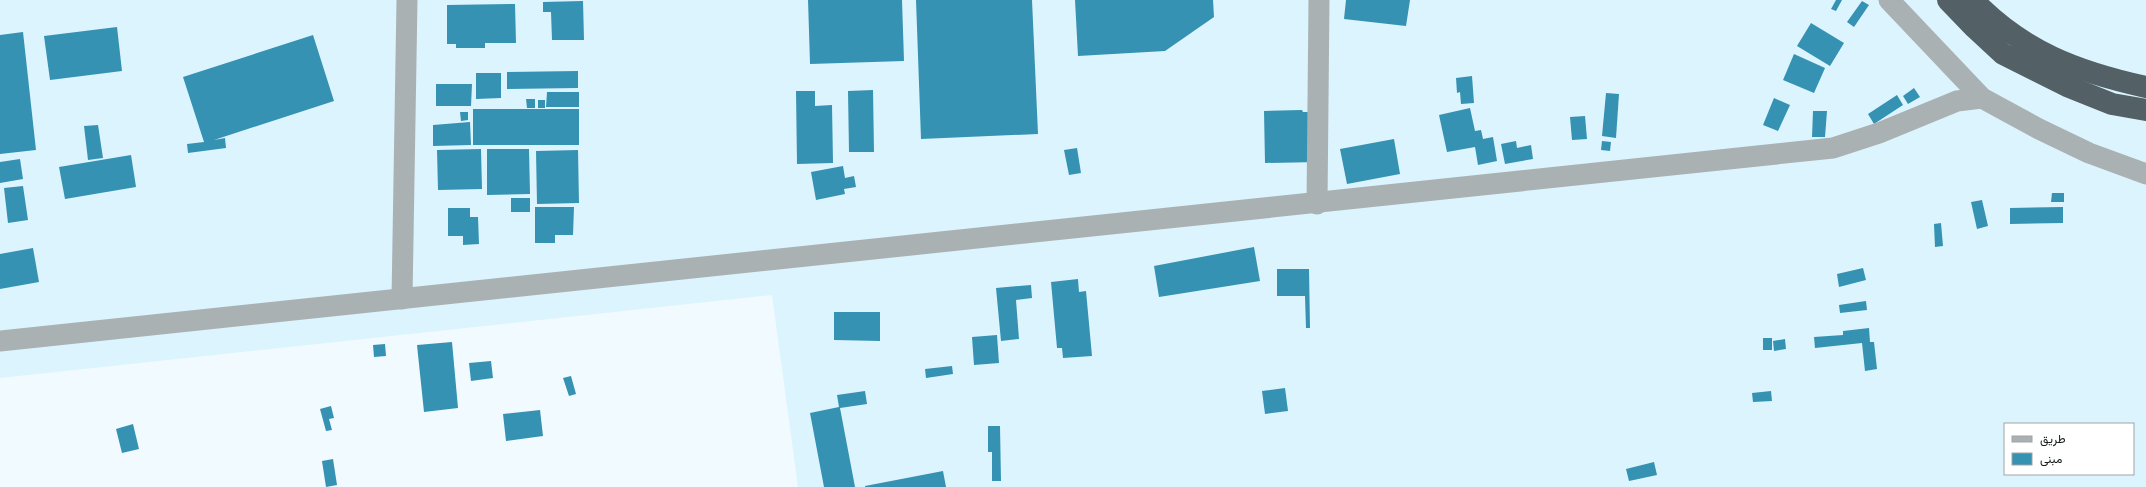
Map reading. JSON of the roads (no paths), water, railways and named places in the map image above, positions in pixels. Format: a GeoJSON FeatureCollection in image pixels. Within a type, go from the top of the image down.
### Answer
{"type":"FeatureCollection","features":[{"type":"Feature","properties":{"kind":"highway"},"geometry":{"type":"LineString","coordinates":[[1948,0],[2003,54],[2067,86],[2112,104],[2146,110]]}},
{"type":"Feature","properties":{"kind":"highway"},"geometry":{"type":"LineString","coordinates":[[1973,0],[2005,29],[2028,45],[2059,62],[2092,74],[2146,88]]}},
{"type":"Feature","properties":{"kind":"street"},"geometry":{"type":"LineString","coordinates":[[402,299],[407,0]]}},
{"type":"Feature","properties":{"kind":"street"},"geometry":{"type":"LineString","coordinates":[[1317,204],[1319,0]]}},
{"type":"Feature","properties":{"kind":"street"},"geometry":{"type":"LineString","coordinates":[[1889,0],[1982,98],[2039,129],[2089,153],[2146,174]]}},
{"type":"Feature","properties":{"kind":"street"},"geometry":{"type":"LineString","coordinates":[[0,341],[1317,204],[1833,148],[1879,133],[1957,101],[1982,98]]}}]}
